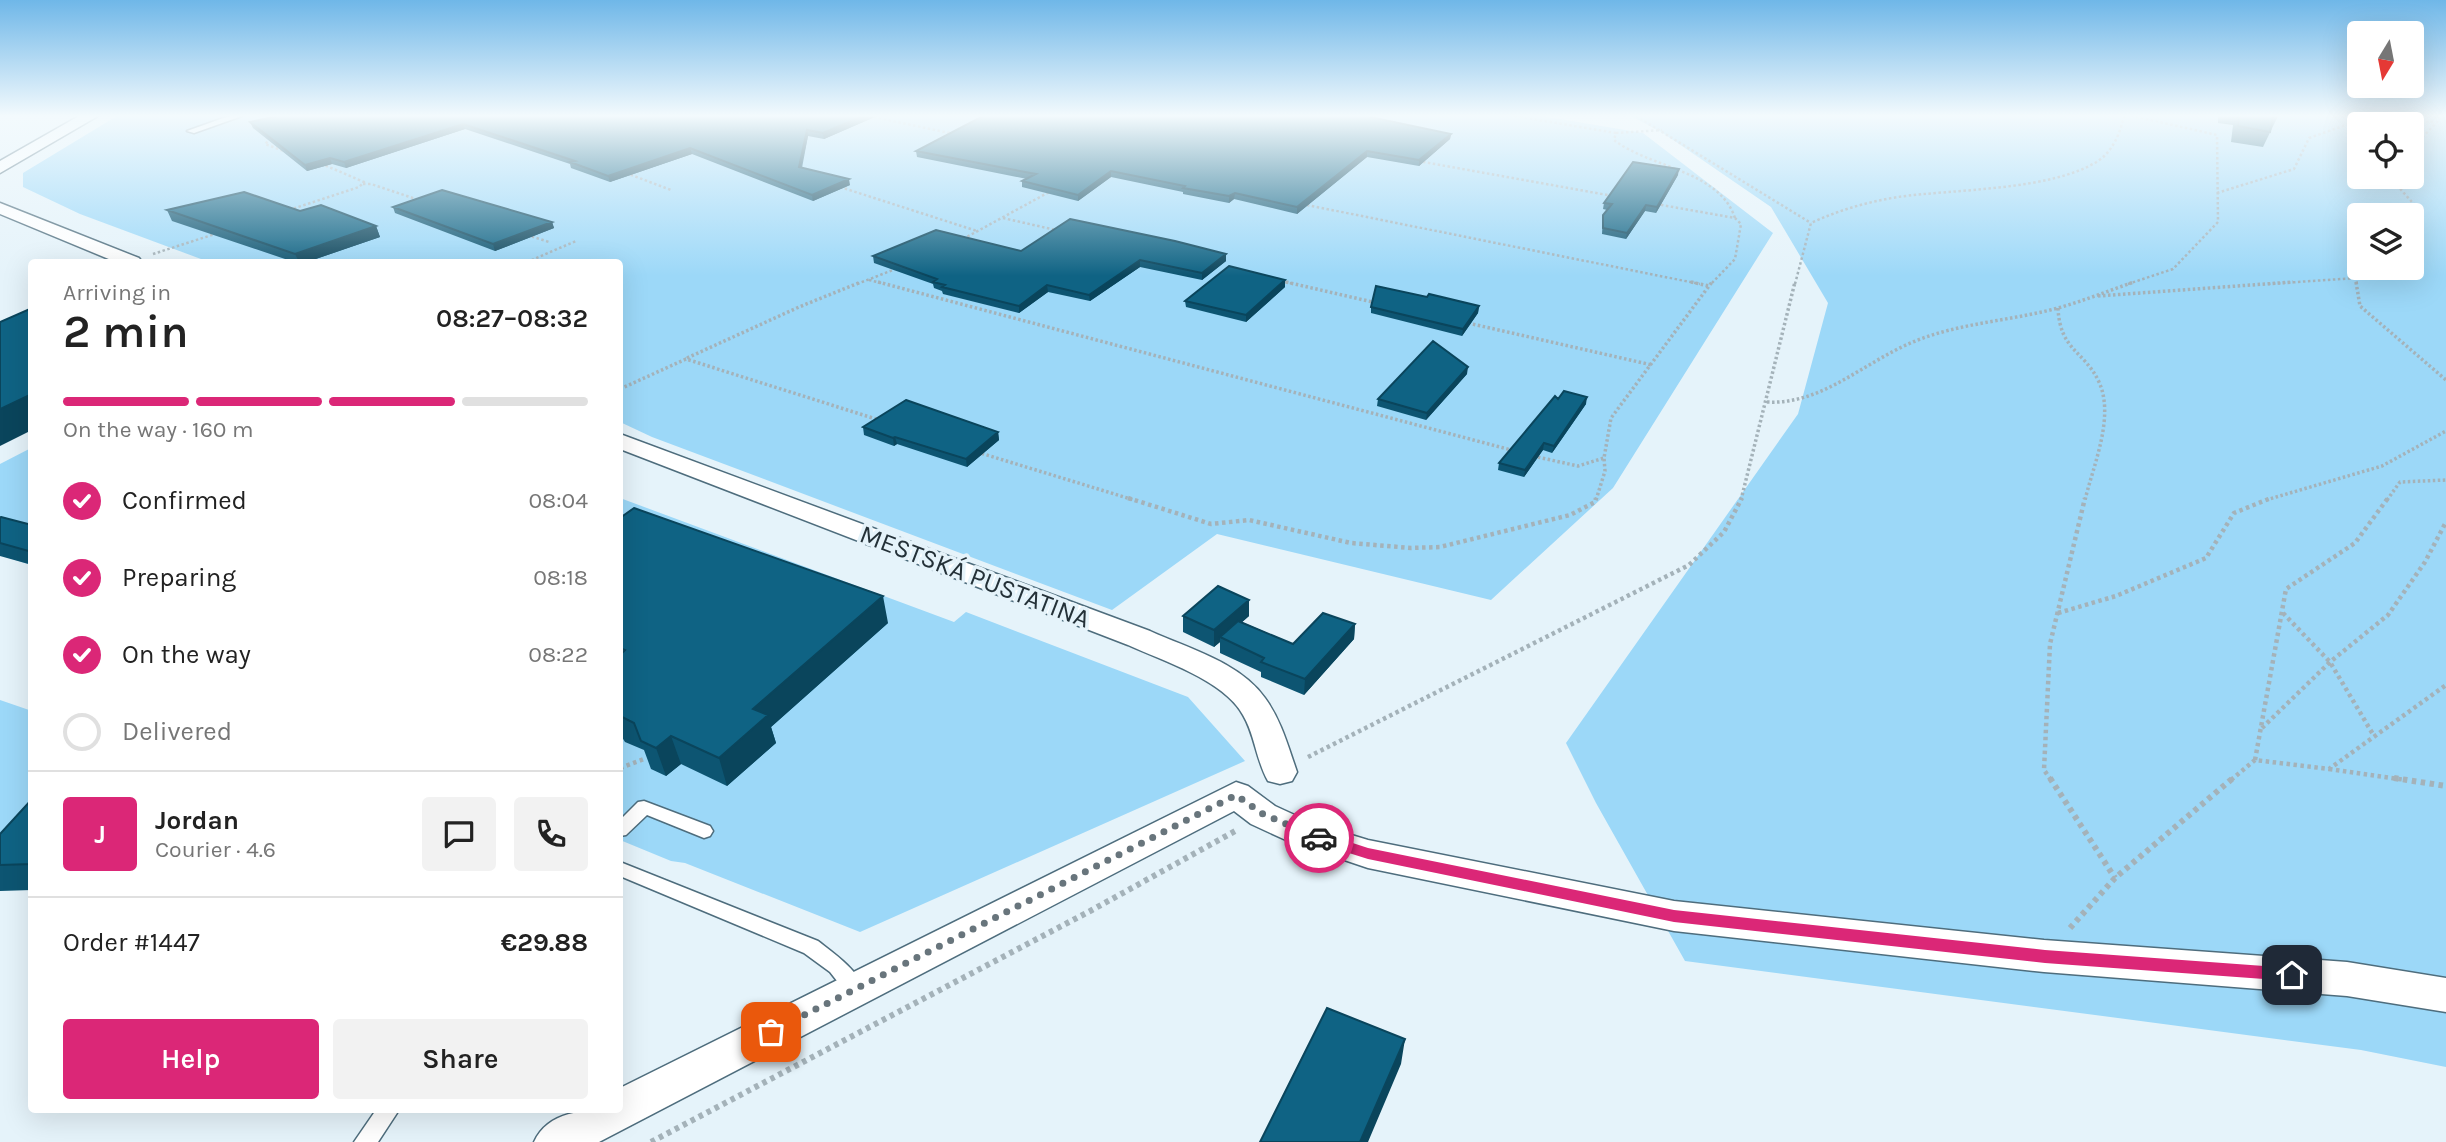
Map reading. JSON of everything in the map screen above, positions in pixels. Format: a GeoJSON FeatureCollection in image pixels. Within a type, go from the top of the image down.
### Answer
{"type":"FeatureCollection","features":[{"type":"Feature","properties":{"kind":"street"},"geometry":{"type":"LineString","coordinates":[[0,208],[124,259]]}},
{"type":"Feature","properties":{"kind":"street","name":"MESTSKÁ PUSTATINA"},"geometry":{"type":"LineString","coordinates":[[623,442],[1139,638],[1222,678],[1248,698],[1270,741],[1280,772]]}},
{"type":"Feature","properties":{"kind":"street"},"geometry":{"type":"LineString","coordinates":[[623,1108],[855,989],[1250,805],[1300,832],[1368,854],[1674,916],[2045,956],[2347,979],[2446,995]]}},
{"type":"Feature","properties":{"kind":"street"},"geometry":{"type":"LineString","coordinates":[[556,1142],[613,1113]]}},
{"type":"Feature","properties":{"kind":"lane"},"geometry":{"type":"LineString","coordinates":[[623,827],[645,807],[704,831]]}},
{"type":"Feature","properties":{"kind":"lane"},"geometry":{"type":"LineString","coordinates":[[623,870],[811,947],[837,966],[855,989]]}},
{"type":"Feature","properties":{"kind":"lane"},"geometry":{"type":"LineString","coordinates":[[365,1142],[386,1113]]}},
{"type":"Feature","properties":{"kind":"path"},"geometry":{"type":"LineString","coordinates":[[336,169],[361,178],[364,182],[362,184]]}},
{"type":"Feature","properties":{"kind":"path"},"geometry":{"type":"LineString","coordinates":[[1464,169],[1626,198]]}},
{"type":"Feature","properties":{"kind":"path"},"geometry":{"type":"LineString","coordinates":[[974,451],[1211,524],[1249,520],[1351,543],[1411,548],[1440,547],[1570,515],[1595,502],[1605,471],[1604,458],[1611,418],[1709,286],[1735,259],[1741,224],[1735,218],[1730,203],[1698,179],[1675,169]]}},
{"type":"Feature","properties":{"kind":"path"},"geometry":{"type":"LineString","coordinates":[[1725,169],[1811,223]]}},
{"type":"Feature","properties":{"kind":"path"},"geometry":{"type":"LineString","coordinates":[[1280,772],[1689,565],[1724,532],[1743,496],[1811,223],[1832,212],[1860,204],[1991,188],[2079,169]]}},
{"type":"Feature","properties":{"kind":"path"},"geometry":{"type":"LineString","coordinates":[[1767,402],[1784,403],[1819,393],[1913,342],[1959,329],[2059,308],[2173,269],[2218,222],[2217,169]]}},
{"type":"Feature","properties":{"kind":"path"},"geometry":{"type":"LineString","coordinates":[[2217,193],[2293,169]]}},
{"type":"Feature","properties":{"kind":"path"},"geometry":{"type":"LineString","coordinates":[[620,171],[671,190]]}},
{"type":"Feature","properties":{"kind":"path"},"geometry":{"type":"LineString","coordinates":[[283,212],[362,184],[372,184],[422,201]]}},
{"type":"Feature","properties":{"kind":"path"},"geometry":{"type":"LineString","coordinates":[[835,185],[977,231]]}},
{"type":"Feature","properties":{"kind":"path"},"geometry":{"type":"LineString","coordinates":[[2400,189],[2413,203]]}},
{"type":"Feature","properties":{"kind":"path"},"geometry":{"type":"LineString","coordinates":[[953,244],[1051,191]]}},
{"type":"Feature","properties":{"kind":"path"},"geometry":{"type":"LineString","coordinates":[[1653,203],[1735,218]]}},
{"type":"Feature","properties":{"kind":"path"},"geometry":{"type":"LineString","coordinates":[[1302,204],[1709,286]]}},
{"type":"Feature","properties":{"kind":"path"},"geometry":{"type":"LineString","coordinates":[[1003,218],[1070,233]]}},
{"type":"Feature","properties":{"kind":"path"},"geometry":{"type":"LineString","coordinates":[[140,259],[219,233]]}},
{"type":"Feature","properties":{"kind":"path"},"geometry":{"type":"LineString","coordinates":[[524,234],[549,242]]}},
{"type":"Feature","properties":{"kind":"path"},"geometry":{"type":"LineString","coordinates":[[534,259],[576,241]]}},
{"type":"Feature","properties":{"kind":"path"},"geometry":{"type":"LineString","coordinates":[[623,388],[799,307],[905,265]]}},
{"type":"Feature","properties":{"kind":"path"},"geometry":{"type":"LineString","coordinates":[[869,279],[1571,467],[1588,467],[1604,458]]}},
{"type":"Feature","properties":{"kind":"path"},"geometry":{"type":"LineString","coordinates":[[1273,279],[1381,304]]}},
{"type":"Feature","properties":{"kind":"path"},"geometry":{"type":"LineString","coordinates":[[2092,297],[2347,279]]}},
{"type":"Feature","properties":{"kind":"path"},"geometry":{"type":"LineString","coordinates":[[2356,280],[2360,306],[2446,380]]}},
{"type":"Feature","properties":{"kind":"path"},"geometry":{"type":"LineString","coordinates":[[2059,308],[2058,326],[2073,351],[2098,381],[2103,395],[2104,421],[2050,644],[2043,770],[2115,878]]}},
{"type":"Feature","properties":{"kind":"path"},"geometry":{"type":"LineString","coordinates":[[1462,322],[1652,365]]}},
{"type":"Feature","properties":{"kind":"path"},"geometry":{"type":"LineString","coordinates":[[687,359],[883,422]]}},
{"type":"Feature","properties":{"kind":"path"},"geometry":{"type":"LineString","coordinates":[[2058,613],[2116,596],[2206,558],[2234,513],[2282,494],[2382,466],[2446,431]]}},
{"type":"Feature","properties":{"kind":"path"},"geometry":{"type":"LineString","coordinates":[[2045,956],[2115,878],[2255,760],[2286,589],[2355,543],[2400,482],[2446,480]]}},
{"type":"Feature","properties":{"kind":"path"},"geometry":{"type":"LineString","coordinates":[[2261,729],[2330,662],[2388,615],[2425,562],[2446,522]]}},
{"type":"Feature","properties":{"kind":"path"},"geometry":{"type":"LineString","coordinates":[[2282,613],[2330,662],[2374,736]]}},
{"type":"Feature","properties":{"kind":"path"},"geometry":{"type":"LineString","coordinates":[[2329,769],[2446,685]]}},
{"type":"Feature","properties":{"kind":"path"},"geometry":{"type":"LineString","coordinates":[[623,767],[644,759]]}},
{"type":"Feature","properties":{"kind":"path"},"geometry":{"type":"LineString","coordinates":[[2255,760],[2446,786]]}},
{"type":"Feature","properties":{"kind":"path"},"geometry":{"type":"LineString","coordinates":[[651,1142],[762,1081],[825,1052],[1105,905],[1250,805]]}},
{"type":"Feature","properties":{"kind":"shaded area"},"geometry":{"type":"Polygon","coordinates":[[[29,169],[1690,169],[1773,233],[1613,488],[1491,600],[1217,534],[1112,610],[652,437],[623,423],[623,259],[201,259],[80,214],[23,187],[23,173],[29,169]]]}},
{"type":"Feature","properties":{"kind":"shaded area"},"geometry":{"type":"Polygon","coordinates":[[[1716,169],[2347,169],[2347,189],[2424,189],[2424,169],[2446,169],[2446,1067],[2361,1050],[1685,961],[1596,803],[1566,743],[1798,414],[1828,303],[1771,207],[1716,169]]]}},
{"type":"Feature","properties":{"kind":"shaded area"},"geometry":{"type":"Polygon","coordinates":[[[28,450],[28,564],[0,555],[0,464],[28,450]]]}},
{"type":"Feature","properties":{"kind":"shaded area"},"geometry":{"type":"Polygon","coordinates":[[[623,499],[954,622],[966,612],[1188,697],[1245,761],[860,932],[685,863],[671,861],[623,841],[623,499]]]}},
{"type":"Feature","properties":{"kind":"shaded area"},"geometry":{"type":"Polygon","coordinates":[[[0,700],[28,710],[28,818],[0,849],[0,700]]]}},
{"type":"Feature","properties":{"kind":"building"},"geometry":{"type":"Polygon","coordinates":[[[590,169],[628,169],[608,176],[590,169]]]}},
{"type":"Feature","properties":{"kind":"building"},"geometry":{"type":"Polygon","coordinates":[[[745,169],[809,169],[849,179],[812,195],[745,169]]]}},
{"type":"Feature","properties":{"kind":"building"},"geometry":{"type":"Polygon","coordinates":[[[1011,169],[1344,169],[1297,207],[1235,193],[1229,196],[1183,188],[1185,186],[1111,171],[1078,195],[1022,181],[1036,174],[1011,169]]]}},
{"type":"Feature","properties":{"kind":"building"},"geometry":{"type":"Polygon","coordinates":[[[1628,169],[1679,169],[1657,207],[1646,205],[1627,233],[1603,228],[1603,215],[1612,204],[1604,203],[1628,169]]]}},
{"type":"Feature","properties":{"kind":"building"},"geometry":{"type":"Polygon","coordinates":[[[442,190],[552,222],[493,244],[393,207],[442,190]]]}},
{"type":"Feature","properties":{"kind":"building"},"geometry":{"type":"Polygon","coordinates":[[[244,192],[300,211],[321,205],[376,226],[295,254],[167,210],[244,192]]]}},
{"type":"Feature","properties":{"kind":"building"},"geometry":{"type":"Polygon","coordinates":[[[1070,219],[1226,254],[1202,273],[1140,260],[1089,295],[1047,285],[1019,306],[942,287],[945,285],[933,282],[937,279],[873,256],[936,230],[1021,251],[1070,219]]]}},
{"type":"Feature","properties":{"kind":"building"},"geometry":{"type":"Polygon","coordinates":[[[1229,266],[1285,280],[1246,315],[1185,301],[1229,266]]]}},
{"type":"Feature","properties":{"kind":"building"},"geometry":{"type":"Polygon","coordinates":[[[1376,286],[1427,297],[1429,294],[1479,306],[1463,329],[1371,307],[1376,286]]]}},
{"type":"Feature","properties":{"kind":"building"},"geometry":{"type":"Polygon","coordinates":[[[28,310],[28,396],[0,409],[0,322],[28,310]]]}},
{"type":"Feature","properties":{"kind":"building"},"geometry":{"type":"Polygon","coordinates":[[[1433,341],[1468,367],[1427,413],[1378,399],[1433,341]]]}},
{"type":"Feature","properties":{"kind":"building"},"geometry":{"type":"Polygon","coordinates":[[[1564,391],[1587,397],[1554,446],[1544,443],[1525,470],[1499,463],[1555,396],[1558,399],[1564,391]]]}},
{"type":"Feature","properties":{"kind":"building"},"geometry":{"type":"Polygon","coordinates":[[[906,400],[998,432],[966,459],[863,427],[906,400]]]}},
{"type":"Feature","properties":{"kind":"building"},"geometry":{"type":"Polygon","coordinates":[[[634,508],[883,596],[753,709],[768,715],[719,758],[671,736],[656,748],[641,741],[634,723],[623,718],[623,516],[634,508]]]}},
{"type":"Feature","properties":{"kind":"building"},"geometry":{"type":"Polygon","coordinates":[[[0,518],[28,524],[28,551],[0,543],[0,518]]]}},
{"type":"Feature","properties":{"kind":"building"},"geometry":{"type":"Polygon","coordinates":[[[1218,586],[1249,600],[1214,630],[1183,616],[1218,586]]]}},
{"type":"Feature","properties":{"kind":"building"},"geometry":{"type":"Polygon","coordinates":[[[1323,613],[1355,624],[1305,679],[1261,662],[1264,658],[1220,637],[1238,621],[1293,644],[1323,613]]]}},
{"type":"Feature","properties":{"kind":"building"},"geometry":{"type":"Polygon","coordinates":[[[28,803],[28,864],[0,865],[0,834],[28,803]]]}},
{"type":"Feature","properties":{"kind":"building"},"geometry":{"type":"Polygon","coordinates":[[[1327,1008],[1405,1039],[1360,1142],[1260,1142],[1327,1008]]]}},
{"type":"Feature","properties":{"kind":"way so far"},"geometry":{"type":"LineString","coordinates":[[771,1032],[1236,795],[1263,814],[1319,838]]}},
{"type":"Feature","properties":{"kind":"route"},"geometry":{"type":"LineString","coordinates":[[1319,838],[1368,854],[1674,916],[2045,956],[2292,975]]}}]}
